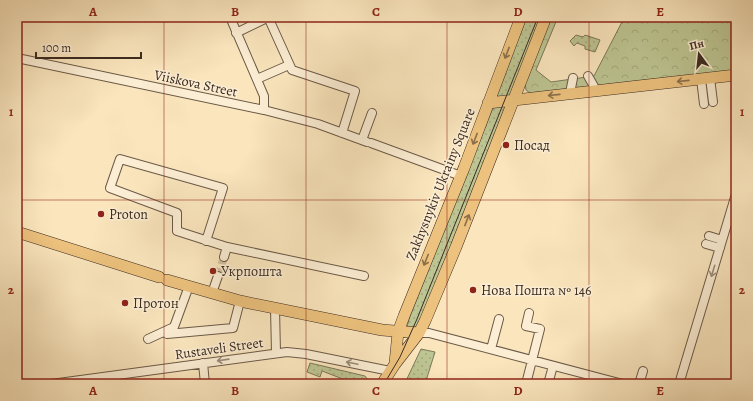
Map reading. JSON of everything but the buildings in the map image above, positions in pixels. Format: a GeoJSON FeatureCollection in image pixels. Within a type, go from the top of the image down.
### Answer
{"type":"FeatureCollection","features":[{"type":"Feature","properties":{"kind":"main road","name":"Zakhysnykiv Ukrainy Square"},"geometry":{"type":"LineString","coordinates":[[392,368],[398,332],[461,176],[521,17]]}},
{"type":"Feature","properties":{"kind":"main road"},"geometry":{"type":"LineString","coordinates":[[382,384],[392,368],[419,333],[456,247],[514,99],[543,18]]}},
{"type":"Feature","properties":{"kind":"main road"},"geometry":{"type":"LineString","coordinates":[[488,103],[736,75]]}},
{"type":"Feature","properties":{"kind":"main road"},"geometry":{"type":"LineString","coordinates":[[17,232],[163,279],[240,301],[382,330],[419,333]]}},
{"type":"Feature","properties":{"kind":"street"},"geometry":{"type":"LineString","coordinates":[[230,17],[264,96],[264,110]]}},
{"type":"Feature","properties":{"kind":"street"},"geometry":{"type":"LineString","coordinates":[[236,33],[268,17],[292,70],[355,91],[342,132]]}},
{"type":"Feature","properties":{"kind":"street","name":"Viiskova Street"},"geometry":{"type":"LineString","coordinates":[[17,59],[264,110],[318,124],[461,176]]}},
{"type":"Feature","properties":{"kind":"street"},"geometry":{"type":"LineString","coordinates":[[257,79],[289,65]]}},
{"type":"Feature","properties":{"kind":"street"},"geometry":{"type":"LineString","coordinates":[[588,76],[596,90]]}},
{"type":"Feature","properties":{"kind":"street"},"geometry":{"type":"LineString","coordinates":[[570,93],[573,78]]}},
{"type":"Feature","properties":{"kind":"street"},"geometry":{"type":"LineString","coordinates":[[705,78],[708,103]]}},
{"type":"Feature","properties":{"kind":"street"},"geometry":{"type":"LineString","coordinates":[[367,141],[372,113]]}},
{"type":"Feature","properties":{"kind":"street"},"geometry":{"type":"LineString","coordinates":[[206,241],[223,188],[120,159],[110,188],[176,214],[177,231],[206,241],[227,247],[364,276]]}},
{"type":"Feature","properties":{"kind":"street"},"geometry":{"type":"LineString","coordinates":[[679,384],[736,194]]}},
{"type":"Feature","properties":{"kind":"street"},"geometry":{"type":"LineString","coordinates":[[707,240],[721,244]]}},
{"type":"Feature","properties":{"kind":"street"},"geometry":{"type":"LineString","coordinates":[[224,257],[227,247]]}},
{"type":"Feature","properties":{"kind":"street"},"geometry":{"type":"LineString","coordinates":[[212,293],[218,276]]}},
{"type":"Feature","properties":{"kind":"street"},"geometry":{"type":"LineString","coordinates":[[148,339],[174,327],[189,286]]}},
{"type":"Feature","properties":{"kind":"street"},"geometry":{"type":"LineString","coordinates":[[167,334],[233,328],[240,301]]}},
{"type":"Feature","properties":{"kind":"street"},"geometry":{"type":"LineString","coordinates":[[275,308],[276,353]]}},
{"type":"Feature","properties":{"kind":"street"},"geometry":{"type":"LineString","coordinates":[[526,384],[540,329],[526,326],[529,313]]}},
{"type":"Feature","properties":{"kind":"street"},"geometry":{"type":"LineString","coordinates":[[491,350],[499,319]]}},
{"type":"Feature","properties":{"kind":"street"},"geometry":{"type":"LineString","coordinates":[[419,333],[429,333],[622,384]]}},
{"type":"Feature","properties":{"kind":"street","name":"Rustaveli Street"},"geometry":{"type":"LineString","coordinates":[[51,384],[89,381],[203,363],[276,353],[297,352],[392,368]]}},
{"type":"Feature","properties":{"kind":"street"},"geometry":{"type":"LineString","coordinates":[[203,363],[205,384]]}},
{"type":"Feature","properties":{"kind":"street"},"geometry":{"type":"LineString","coordinates":[[548,384],[553,366]]}},
{"type":"Feature","properties":{"kind":"street"},"geometry":{"type":"LineString","coordinates":[[639,384],[643,371]]}},
{"type":"Feature","properties":{"kind":"green space"},"geometry":{"type":"Polygon","coordinates":[[[527,17],[539,23],[510,96],[496,98],[495,96],[527,17]]]}},
{"type":"Feature","properties":{"kind":"green space"},"geometry":{"type":"Polygon","coordinates":[[[549,17],[558,17],[536,70],[551,82],[594,76],[623,20],[615,17],[736,17],[736,70],[530,93],[526,90],[525,82],[549,17]]]}},
{"type":"Feature","properties":{"kind":"green space"},"geometry":{"type":"Polygon","coordinates":[[[576,35],[583,37],[585,35],[600,40],[595,52],[585,49],[585,46],[577,43],[574,46],[570,41],[576,35]]]}},
{"type":"Feature","properties":{"kind":"green space"},"geometry":{"type":"Polygon","coordinates":[[[495,106],[503,106],[505,108],[422,318],[416,329],[407,327],[410,316],[492,110],[495,106]]]}},
{"type":"Feature","properties":{"kind":"green space"},"geometry":{"type":"Polygon","coordinates":[[[421,349],[435,352],[425,384],[405,383],[421,349]]]}},
{"type":"Feature","properties":{"kind":"green space"},"geometry":{"type":"Polygon","coordinates":[[[310,363],[365,376],[368,380],[366,384],[347,384],[348,381],[322,371],[320,377],[307,372],[310,363]]]}},
{"type":"Feature","properties":{"kind":"tunnel"},"geometry":{"type":"LineString","coordinates":[[218,276],[224,257]]}},
{"type":"Feature","properties":{"kind":"tram line"},"geometry":{"type":"LineString","coordinates":[[384,384],[400,357],[417,319],[538,17]]}},
{"type":"Feature","properties":{"kind":"place","name":"Посад"},"geometry":{"type":"Point","coordinates":[506,145]}},
{"type":"Feature","properties":{"kind":"place","name":"Proton"},"geometry":{"type":"Point","coordinates":[101,214]}},
{"type":"Feature","properties":{"kind":"place","name":"Укрпошта"},"geometry":{"type":"Point","coordinates":[213,271]}},
{"type":"Feature","properties":{"kind":"place","name":"Нова Пошта № 146"},"geometry":{"type":"Point","coordinates":[473,290]}},
{"type":"Feature","properties":{"kind":"place","name":"Протон"},"geometry":{"type":"Point","coordinates":[125,303]}}]}
